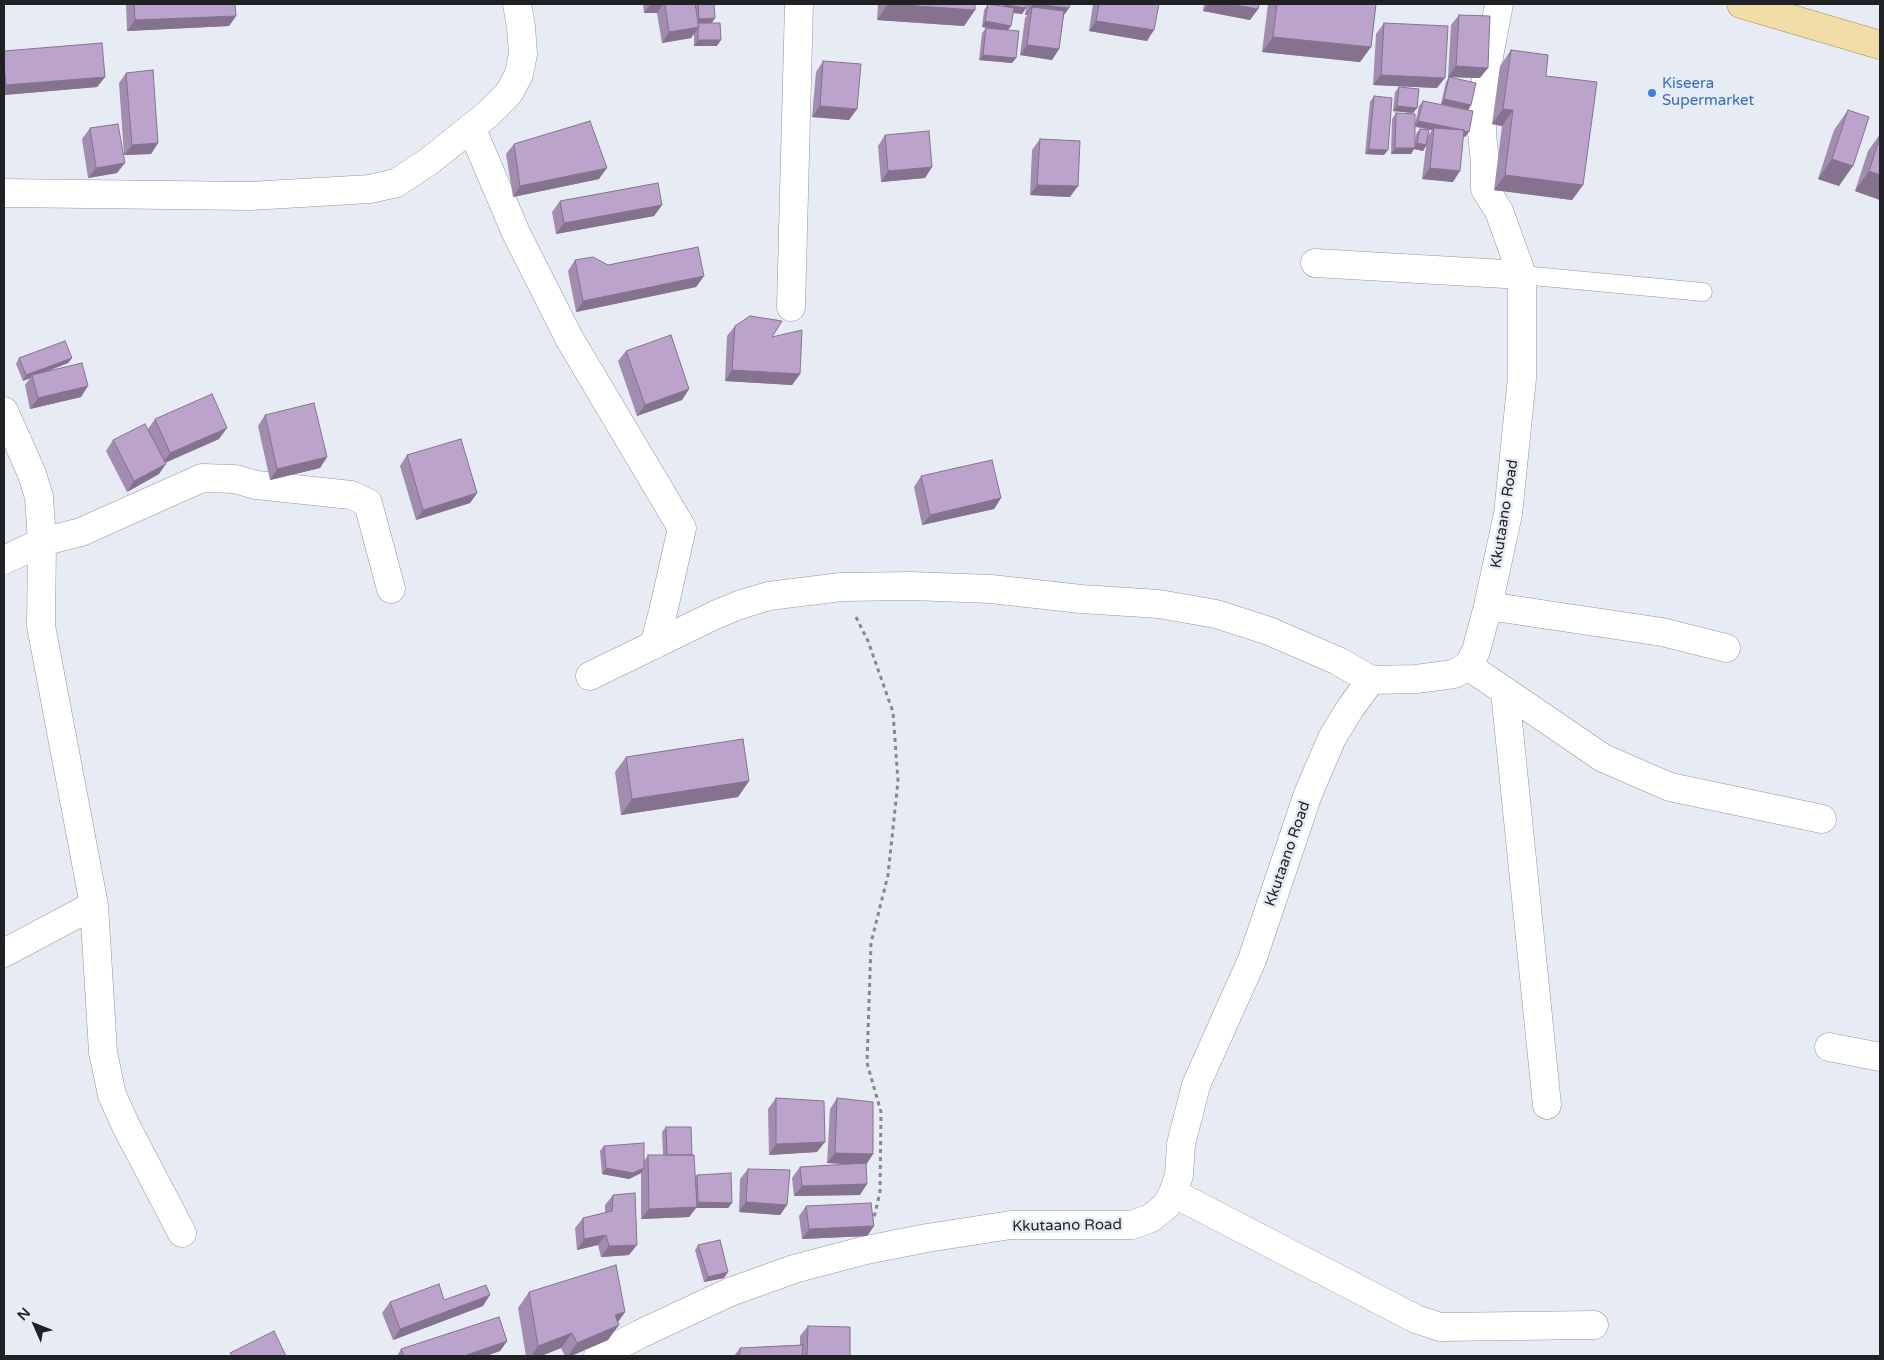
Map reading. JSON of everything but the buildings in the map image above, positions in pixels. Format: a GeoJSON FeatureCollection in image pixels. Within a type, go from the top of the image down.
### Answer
{"type":"FeatureCollection","features":[{"type":"Feature","properties":{"kind":"main road"},"geometry":{"type":"LineString","coordinates":[[1741,4],[1880,45]]}},
{"type":"Feature","properties":{"kind":"street"},"geometry":{"type":"LineString","coordinates":[[4,193],[250,196],[370,189],[396,183],[428,162],[472,127],[509,93],[520,74],[523,54],[517,4]]}},
{"type":"Feature","properties":{"kind":"street"},"geometry":{"type":"LineString","coordinates":[[791,307],[798,4]]}},
{"type":"Feature","properties":{"kind":"street","name":"Kkutaano Road"},"geometry":{"type":"LineString","coordinates":[[1468,666],[1476,651],[1488,606],[1508,514],[1522,378],[1522,275],[1499,211],[1485,189],[1482,132],[1483,108],[1487,67],[1499,4]]}},
{"type":"Feature","properties":{"kind":"street"},"geometry":{"type":"LineString","coordinates":[[472,127],[516,233],[569,338],[682,528],[654,645]]}},
{"type":"Feature","properties":{"kind":"street"},"geometry":{"type":"LineString","coordinates":[[1315,263],[1522,275]]}},
{"type":"Feature","properties":{"kind":"street"},"geometry":{"type":"LineString","coordinates":[[4,411],[32,474],[39,497],[42,542],[41,626],[94,905],[103,1052],[112,1095],[126,1126],[182,1233]]}},
{"type":"Feature","properties":{"kind":"street"},"geometry":{"type":"LineString","coordinates":[[4,560],[42,542],[81,532],[202,478],[235,479],[256,485],[351,495],[368,503],[390,589]]}},
{"type":"Feature","properties":{"kind":"street"},"geometry":{"type":"LineString","coordinates":[[590,676],[739,604],[769,596],[842,587],[911,586],[991,589],[1081,599],[1159,604],[1216,614],[1269,631],[1338,661],[1371,680],[1416,679],[1454,674],[1468,666],[1603,758],[1670,787],[1822,819]]}},
{"type":"Feature","properties":{"kind":"street"},"geometry":{"type":"LineString","coordinates":[[1488,606],[1662,632],[1726,648]]}},
{"type":"Feature","properties":{"kind":"street","name":"Kkutaano Road"},"geometry":{"type":"LineString","coordinates":[[598,1356],[730,1292],[794,1269],[866,1250],[926,1238],[1011,1225],[1132,1225],[1151,1218],[1166,1206],[1173,1194],[1179,1175],[1181,1144],[1196,1085],[1252,960],[1308,794],[1332,738],[1351,707],[1371,680]]}},
{"type":"Feature","properties":{"kind":"street"},"geometry":{"type":"LineString","coordinates":[[1505,692],[1547,1104]]}},
{"type":"Feature","properties":{"kind":"street"},"geometry":{"type":"LineString","coordinates":[[4,953],[94,905]]}},
{"type":"Feature","properties":{"kind":"street"},"geometry":{"type":"LineString","coordinates":[[1829,1047],[1880,1058]]}},
{"type":"Feature","properties":{"kind":"street"},"geometry":{"type":"LineString","coordinates":[[1173,1194],[1416,1319],[1440,1327],[1594,1325]]}},
{"type":"Feature","properties":{"kind":"lane"},"geometry":{"type":"LineString","coordinates":[[1522,275],[1703,292]]}},
{"type":"Feature","properties":{"kind":"path"},"geometry":{"type":"LineString","coordinates":[[842,587],[868,640],[893,712],[898,781],[888,874],[871,943],[867,1062],[881,1112],[880,1192],[866,1250]]}},
{"type":"Feature","properties":{"kind":"place","name":"Kiseera Supermarket"},"geometry":{"type":"Point","coordinates":[1652,93]}}]}
